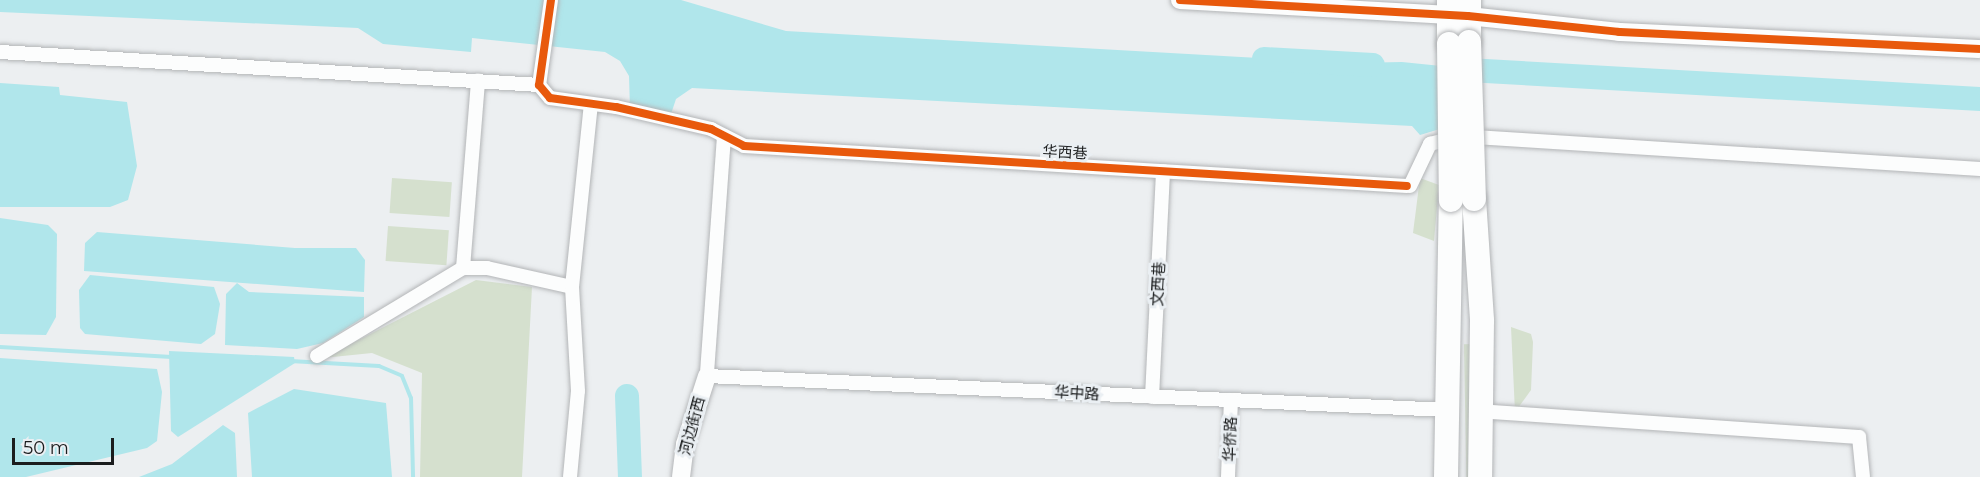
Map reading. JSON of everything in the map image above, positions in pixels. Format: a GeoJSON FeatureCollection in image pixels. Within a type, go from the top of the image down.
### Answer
{"type":"FeatureCollection","features":[{"type":"Feature","properties":{"kind":"highway"},"geometry":{"type":"LineString","coordinates":[[1446,477],[1447,410],[1462,200],[1458,8]]}},
{"type":"Feature","properties":{"kind":"highway"},"geometry":{"type":"LineString","coordinates":[[1462,200],[1482,321],[1480,477]]}},
{"type":"Feature","properties":{"kind":"street"},"geometry":{"type":"LineString","coordinates":[[0,52],[539,85],[551,0]]}},
{"type":"Feature","properties":{"kind":"street"},"geometry":{"type":"LineString","coordinates":[[1180,0],[1458,8],[1619,32],[1980,48]]}},
{"type":"Feature","properties":{"kind":"street"},"geometry":{"type":"LineString","coordinates":[[463,268],[478,81]]}},
{"type":"Feature","properties":{"kind":"street","name":"华西巷"},"geometry":{"type":"LineString","coordinates":[[539,85],[550,99],[591,104],[711,129],[744,146],[1409,186],[1424,151],[1448,136],[1980,170]]}},
{"type":"Feature","properties":{"kind":"street"},"geometry":{"type":"LineString","coordinates":[[570,477],[578,391],[572,287],[591,104]]}},
{"type":"Feature","properties":{"kind":"street"},"geometry":{"type":"LineString","coordinates":[[706,376],[724,136]]}},
{"type":"Feature","properties":{"kind":"street","name":"文西巷"},"geometry":{"type":"LineString","coordinates":[[1152,397],[1163,171]]}},
{"type":"Feature","properties":{"kind":"street"},"geometry":{"type":"LineString","coordinates":[[317,356],[463,268],[487,268],[572,287]]}},
{"type":"Feature","properties":{"kind":"street","name":"华中路"},"geometry":{"type":"LineString","coordinates":[[706,376],[1447,410]]}},
{"type":"Feature","properties":{"kind":"street","name":"河边街西"},"geometry":{"type":"LineString","coordinates":[[681,477],[686,444],[706,376]]}},
{"type":"Feature","properties":{"kind":"street","name":"华侨路"},"geometry":{"type":"LineString","coordinates":[[1228,477],[1231,400]]}},
{"type":"Feature","properties":{"kind":"street"},"geometry":{"type":"LineString","coordinates":[[1475,411],[1859,437],[1863,477]]}},
{"type":"Feature","properties":{"kind":"green space"},"geometry":{"type":"Polygon","coordinates":[[[392,178],[452,182],[449,217],[390,213],[392,178]]]}},
{"type":"Feature","properties":{"kind":"green space"},"geometry":{"type":"Polygon","coordinates":[[[1420,178],[1439,185],[1434,241],[1413,233],[1420,178]]]}},
{"type":"Feature","properties":{"kind":"green space"},"geometry":{"type":"Polygon","coordinates":[[[388,226],[449,230],[446,265],[386,261],[388,226]]]}},
{"type":"Feature","properties":{"kind":"green space"},"geometry":{"type":"Polygon","coordinates":[[[476,280],[532,287],[522,477],[420,477],[422,373],[372,353],[323,358],[476,280]]]}},
{"type":"Feature","properties":{"kind":"green space"},"geometry":{"type":"Polygon","coordinates":[[[1511,327],[1531,334],[1533,342],[1531,390],[1515,412],[1511,327]]]}},
{"type":"Feature","properties":{"kind":"green space"},"geometry":{"type":"Polygon","coordinates":[[[1464,344],[1472,344],[1474,477],[1466,477],[1464,344]]]}},
{"type":"Feature","properties":{"kind":"water"},"geometry":{"type":"Polygon","coordinates":[[[0,0],[681,0],[786,31],[1294,60],[1302,64],[1402,62],[1451,67],[1453,125],[1420,135],[1412,126],[692,88],[676,99],[670,117],[630,109],[629,76],[620,61],[605,52],[472,38],[471,52],[383,44],[358,28],[0,12],[0,0]]]}},
{"type":"Feature","properties":{"kind":"water"},"geometry":{"type":"Polygon","coordinates":[[[0,83],[59,87],[60,95],[127,102],[137,166],[128,200],[110,207],[0,207],[0,83]]]}},
{"type":"Feature","properties":{"kind":"water"},"geometry":{"type":"Polygon","coordinates":[[[0,218],[48,225],[57,234],[56,317],[46,335],[0,334],[0,218]]]}},
{"type":"Feature","properties":{"kind":"water"},"geometry":{"type":"Polygon","coordinates":[[[97,232],[295,248],[356,248],[365,260],[364,292],[84,271],[85,243],[97,232]]]}},
{"type":"Feature","properties":{"kind":"water"},"geometry":{"type":"Polygon","coordinates":[[[90,275],[214,287],[220,304],[215,334],[201,344],[85,334],[80,328],[79,290],[90,275]]]}},
{"type":"Feature","properties":{"kind":"water"},"geometry":{"type":"Polygon","coordinates":[[[237,283],[249,292],[364,297],[364,317],[323,343],[297,349],[225,345],[226,294],[237,283]]]}},
{"type":"Feature","properties":{"kind":"water"},"geometry":{"type":"Polygon","coordinates":[[[169,351],[294,357],[295,363],[178,437],[171,431],[169,351]]]}},
{"type":"Feature","properties":{"kind":"water"},"geometry":{"type":"Polygon","coordinates":[[[0,358],[157,369],[162,392],[157,441],[147,448],[26,477],[0,477],[0,358]]]}},
{"type":"Feature","properties":{"kind":"water"},"geometry":{"type":"Polygon","coordinates":[[[294,389],[386,403],[392,477],[252,477],[248,413],[294,389]]]}},
{"type":"Feature","properties":{"kind":"water"},"geometry":{"type":"Polygon","coordinates":[[[223,425],[235,433],[237,477],[139,477],[172,464],[223,425]]]}},
{"type":"Feature","properties":{"kind":"waterway"},"geometry":{"type":"LineString","coordinates":[[1264,59],[1373,65]]}},
{"type":"Feature","properties":{"kind":"waterway"},"geometry":{"type":"LineString","coordinates":[[1449,69],[1980,99]]}},
{"type":"Feature","properties":{"kind":"waterway"},"geometry":{"type":"LineString","coordinates":[[0,347],[172,357]]}},
{"type":"Feature","properties":{"kind":"waterway"},"geometry":{"type":"LineString","coordinates":[[290,361],[379,366],[402,376],[411,398],[413,477]]}},
{"type":"Feature","properties":{"kind":"waterway"},"geometry":{"type":"LineString","coordinates":[[627,396],[630,477]]}},
{"type":"Feature","properties":{"kind":"cycle path"},"geometry":{"type":"LineString","coordinates":[[551,0],[539,85],[550,98],[616,107],[711,129],[744,146],[1407,186]]}},
{"type":"Feature","properties":{"kind":"cycle path"},"geometry":{"type":"LineString","coordinates":[[1180,0],[1468,16],[1619,32],[1980,49]]}}]}
